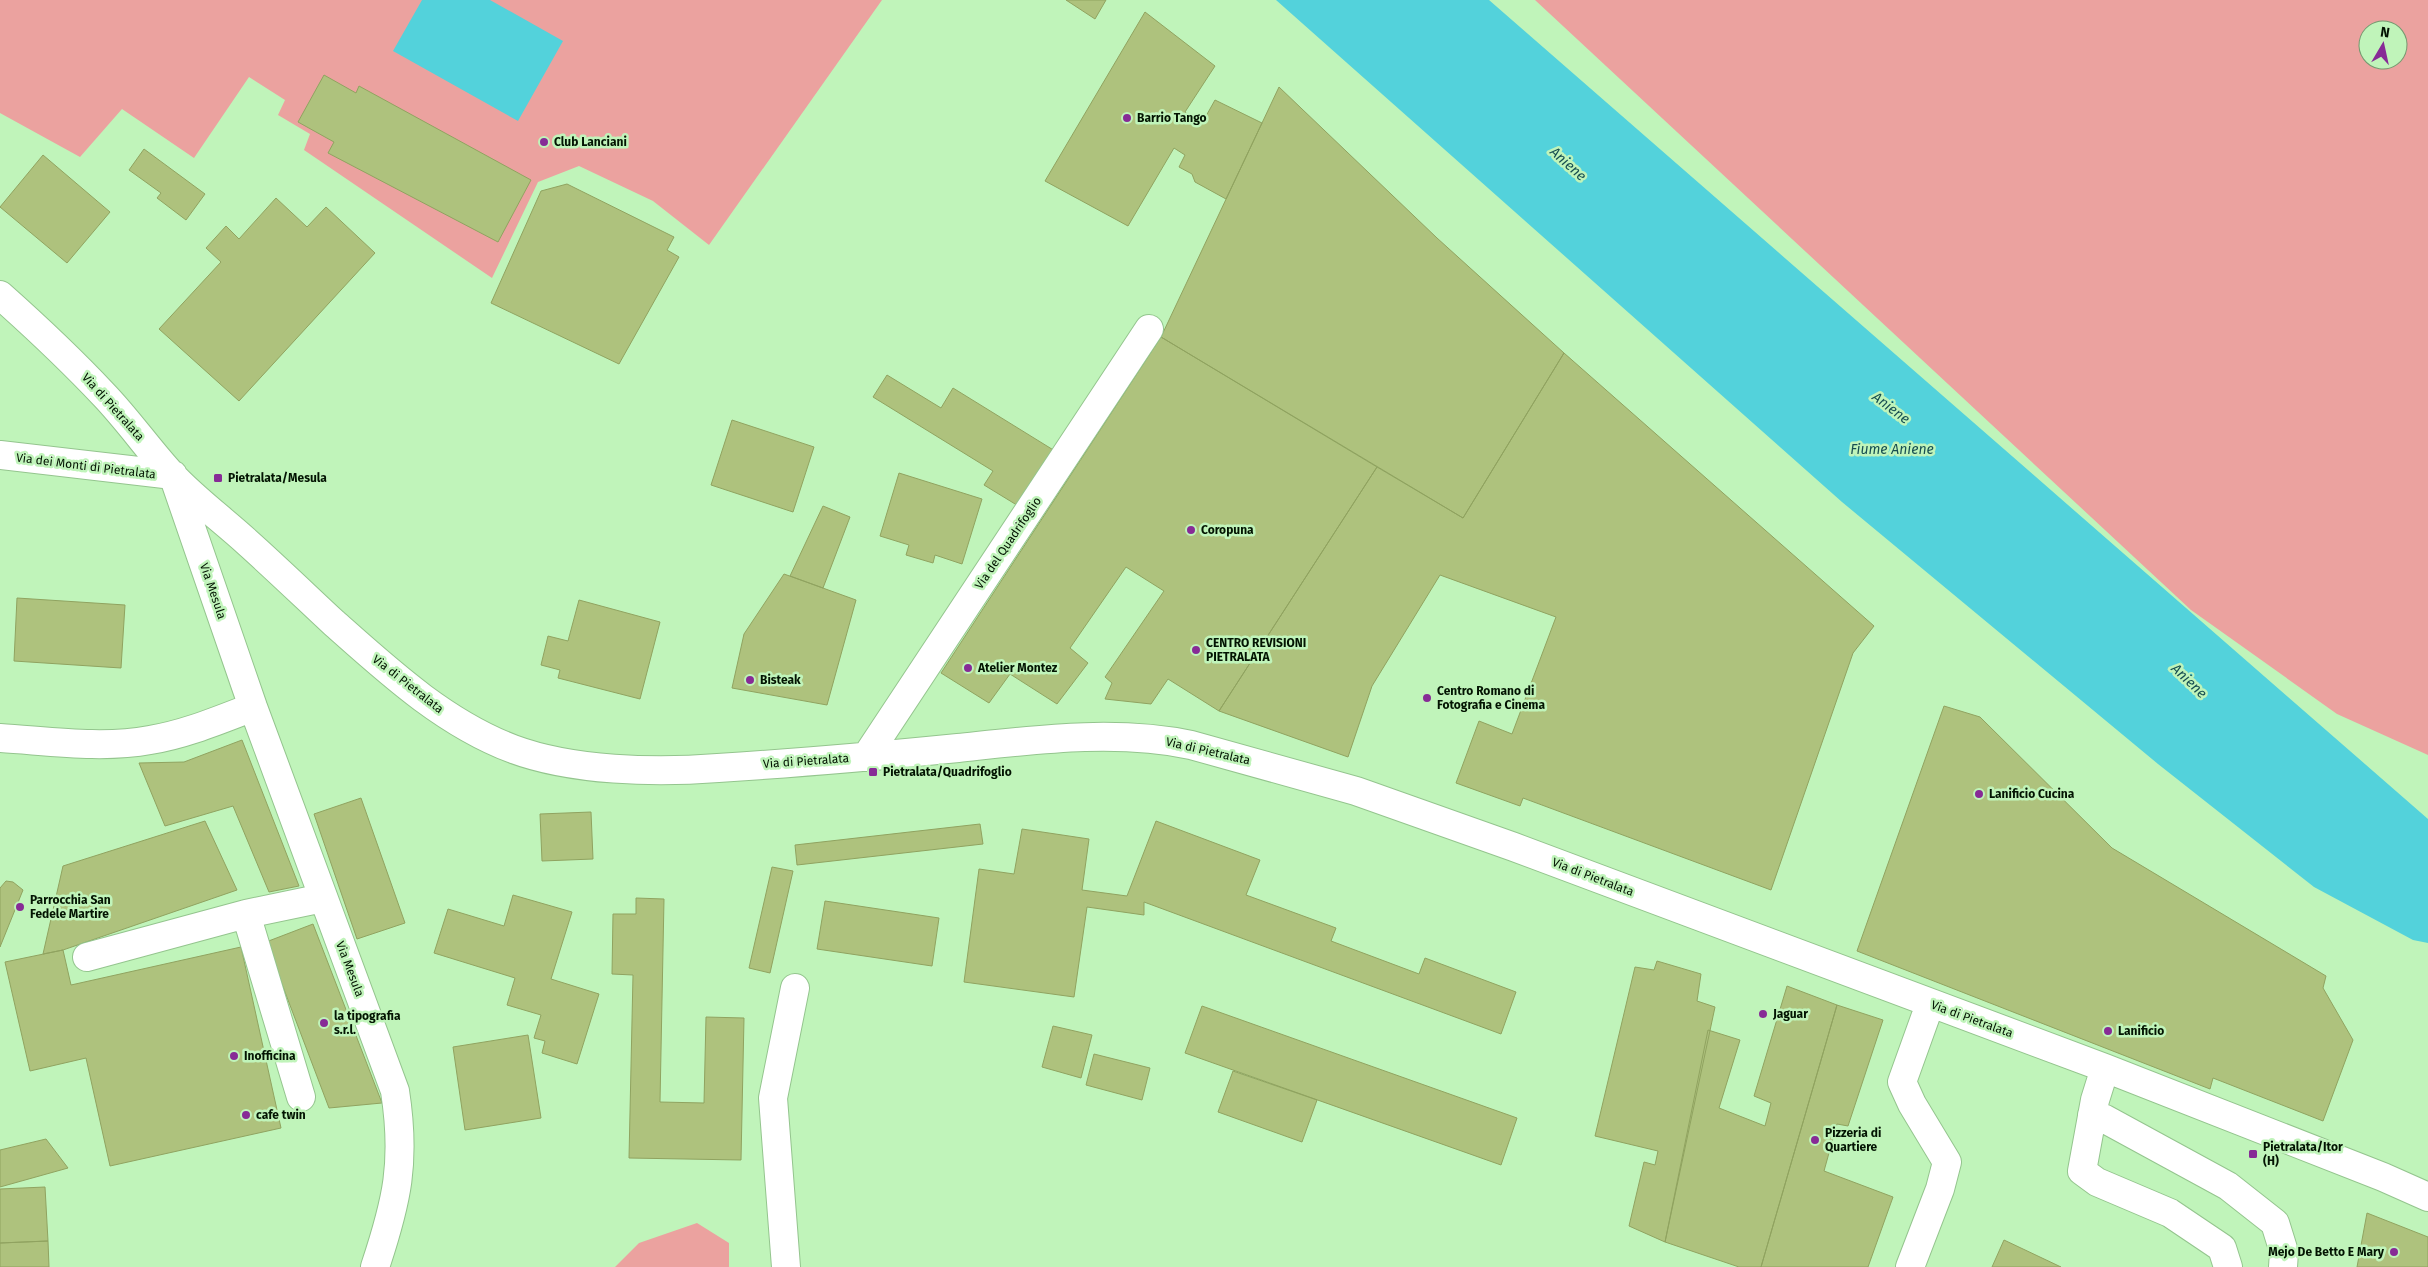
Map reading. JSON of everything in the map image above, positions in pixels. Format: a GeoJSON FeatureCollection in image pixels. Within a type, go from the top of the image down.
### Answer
{"type":"FeatureCollection","features":[{"type":"Feature","properties":{"kind":"street","name":"Via di Pietralata"},"geometry":{"type":"LineString","coordinates":[[0,295],[43,332],[105,396],[173,476],[366,652],[419,696],[458,722],[509,748],[552,761],[644,769],[713,769],[866,757],[1016,742],[1115,737],[1169,740],[1191,745],[1356,791],[1514,847],[2105,1068],[2383,1177],[2428,1197]]}},
{"type":"Feature","properties":{"kind":"street","name":"Via del Quadrifoglio"},"geometry":{"type":"LineString","coordinates":[[866,757],[1149,329]]}},
{"type":"Feature","properties":{"kind":"street","name":"Via dei Monti di Pietralata"},"geometry":{"type":"LineString","coordinates":[[0,455],[173,476]]}},
{"type":"Feature","properties":{"kind":"street","name":"Via Mesula"},"geometry":{"type":"LineString","coordinates":[[173,476],[252,707],[395,1091],[399,1118],[400,1162],[396,1199],[375,1267]]}},
{"type":"Feature","properties":{"kind":"street"},"geometry":{"type":"LineString","coordinates":[[0,738],[104,744],[149,741],[192,731],[252,707]]}},
{"type":"Feature","properties":{"kind":"street"},"geometry":{"type":"LineString","coordinates":[[87,957],[246,914],[323,898]]}},
{"type":"Feature","properties":{"kind":"street"},"geometry":{"type":"LineString","coordinates":[[246,914],[301,1097]]}},
{"type":"Feature","properties":{"kind":"street"},"geometry":{"type":"LineString","coordinates":[[786,1267],[773,1098],[795,988]]}},
{"type":"Feature","properties":{"kind":"street"},"geometry":{"type":"LineString","coordinates":[[1910,1267],[1940,1189],[1947,1162],[1912,1104],[1902,1082],[1930,1004]]}},
{"type":"Feature","properties":{"kind":"street"},"geometry":{"type":"LineString","coordinates":[[2105,1068],[2092,1115],[2082,1171],[2097,1182],[2170,1213],[2222,1248],[2228,1267]]}},
{"type":"Feature","properties":{"kind":"street"},"geometry":{"type":"LineString","coordinates":[[2092,1115],[2105,1119],[2228,1186],[2275,1223],[2284,1252],[2283,1267]]}},
{"type":"Feature","properties":{"kind":"shaded area","name":"Club Lanciani"},"geometry":{"type":"Polygon","coordinates":[[[0,0],[882,0],[709,245],[653,201],[579,166],[538,182],[492,278],[304,150],[310,134],[278,115],[285,100],[249,77],[194,158],[122,109],[80,157],[0,113],[0,0]]]}},
{"type":"Feature","properties":{"kind":"shaded area"},"geometry":{"type":"Polygon","coordinates":[[[1535,0],[2428,0],[2428,755],[2337,714],[2191,610],[1535,0]]]}},
{"type":"Feature","properties":{"kind":"shaded area"},"geometry":{"type":"Polygon","coordinates":[[[697,1223],[729,1243],[729,1267],[615,1267],[639,1243],[697,1223]]]}},
{"type":"Feature","properties":{"kind":"water"},"geometry":{"type":"Polygon","coordinates":[[[422,0],[490,0],[563,41],[518,121],[393,51],[422,0]]]}},
{"type":"Feature","properties":{"kind":"water","name":"Fiume Aniene"},"geometry":{"type":"Polygon","coordinates":[[[1276,0],[1489,0],[2428,819],[2428,943],[2413,940],[2314,887],[2158,764],[1842,502],[1276,0]]]}},
{"type":"Feature","properties":{"kind":"building"},"geometry":{"type":"Polygon","coordinates":[[[1066,0],[1106,0],[1095,19],[1066,0]]]}},
{"type":"Feature","properties":{"kind":"building"},"geometry":{"type":"Polygon","coordinates":[[[1145,12],[1215,66],[1185,112],[1201,125],[1215,100],[1262,123],[1226,199],[1195,182],[1192,174],[1179,167],[1185,155],[1174,148],[1128,226],[1045,181],[1145,12]]]}},
{"type":"Feature","properties":{"kind":"building"},"geometry":{"type":"Polygon","coordinates":[[[324,75],[356,93],[359,86],[531,180],[498,242],[328,153],[334,142],[298,122],[324,75]]]}},
{"type":"Feature","properties":{"kind":"building"},"geometry":{"type":"Polygon","coordinates":[[[1279,87],[1437,238],[1564,353],[1463,518],[1161,337],[1279,87]]]}},
{"type":"Feature","properties":{"kind":"building"},"geometry":{"type":"Polygon","coordinates":[[[144,149],[205,194],[186,220],[157,198],[161,193],[129,170],[144,149]]]}},
{"type":"Feature","properties":{"kind":"building"},"geometry":{"type":"Polygon","coordinates":[[[43,155],[110,212],[67,263],[0,207],[43,155]]]}},
{"type":"Feature","properties":{"kind":"building"},"geometry":{"type":"Polygon","coordinates":[[[567,184],[674,237],[667,250],[679,257],[619,364],[491,303],[541,191],[567,184]]]}},
{"type":"Feature","properties":{"kind":"building"},"geometry":{"type":"Polygon","coordinates":[[[276,198],[307,227],[326,207],[375,253],[239,401],[159,329],[221,262],[206,248],[226,226],[239,239],[276,198]]]}},
{"type":"Feature","properties":{"kind":"building"},"geometry":{"type":"Polygon","coordinates":[[[1161,337],[1377,467],[1219,711],[1168,679],[1151,704],[1105,699],[1112,683],[1105,677],[1164,591],[1126,567],[1070,648],[1088,663],[1057,704],[1010,674],[989,703],[941,673],[1161,337]]]}},
{"type":"Feature","properties":{"kind":"building"},"geometry":{"type":"Polygon","coordinates":[[[1564,353],[1874,626],[1853,653],[1771,890],[1523,798],[1520,806],[1456,783],[1479,721],[1512,734],[1556,617],[1440,575],[1372,686],[1348,757],[1219,711],[1377,467],[1463,518],[1564,353]]]}},
{"type":"Feature","properties":{"kind":"building"},"geometry":{"type":"Polygon","coordinates":[[[887,375],[941,408],[953,388],[1055,451],[1020,507],[984,485],[993,471],[873,397],[887,375]]]}},
{"type":"Feature","properties":{"kind":"building"},"geometry":{"type":"Polygon","coordinates":[[[732,420],[814,447],[793,512],[711,485],[732,420]]]}},
{"type":"Feature","properties":{"kind":"building"},"geometry":{"type":"Polygon","coordinates":[[[899,473],[982,499],[962,564],[935,555],[933,563],[906,555],[909,545],[880,536],[899,473]]]}},
{"type":"Feature","properties":{"kind":"building"},"geometry":{"type":"Polygon","coordinates":[[[823,506],[850,517],[823,588],[790,576],[823,506]]]}},
{"type":"Feature","properties":{"kind":"building"},"geometry":{"type":"Polygon","coordinates":[[[784,574],[856,600],[827,705],[732,688],[744,634],[784,574]]]}},
{"type":"Feature","properties":{"kind":"building"},"geometry":{"type":"Polygon","coordinates":[[[17,598],[125,605],[121,668],[14,661],[17,598]]]}},
{"type":"Feature","properties":{"kind":"building"},"geometry":{"type":"Polygon","coordinates":[[[579,600],[660,622],[640,699],[558,678],[560,670],[541,665],[548,636],[568,641],[579,600]]]}},
{"type":"Feature","properties":{"kind":"building"},"geometry":{"type":"Polygon","coordinates":[[[1944,706],[1980,717],[2112,848],[2326,976],[2323,988],[2353,1040],[2323,1121],[2213,1078],[2210,1089],[1857,951],[1944,706]]]}},
{"type":"Feature","properties":{"kind":"building"},"geometry":{"type":"Polygon","coordinates":[[[242,740],[299,886],[269,892],[233,806],[165,826],[139,763],[184,762],[242,740]]]}},
{"type":"Feature","properties":{"kind":"building"},"geometry":{"type":"Polygon","coordinates":[[[361,798],[405,923],[357,939],[314,814],[361,798]]]}},
{"type":"Feature","properties":{"kind":"building"},"geometry":{"type":"Polygon","coordinates":[[[591,812],[593,859],[542,861],[540,814],[591,812]]]}},
{"type":"Feature","properties":{"kind":"building"},"geometry":{"type":"Polygon","coordinates":[[[205,821],[237,890],[63,950],[43,954],[63,866],[205,821]]]}},
{"type":"Feature","properties":{"kind":"building"},"geometry":{"type":"Polygon","coordinates":[[[1156,821],[1260,860],[1246,895],[1336,928],[1331,941],[1419,974],[1425,958],[1516,992],[1501,1034],[1144,902],[1144,915],[1087,907],[1074,997],[964,982],[979,869],[1014,874],[1022,829],[1089,839],[1082,890],[1127,896],[1156,821]]]}},
{"type":"Feature","properties":{"kind":"building"},"geometry":{"type":"Polygon","coordinates":[[[980,824],[983,844],[797,865],[795,845],[980,824]]]}},
{"type":"Feature","properties":{"kind":"building"},"geometry":{"type":"Polygon","coordinates":[[[772,867],[793,871],[770,973],[749,968],[772,867]]]}},
{"type":"Feature","properties":{"kind":"building"},"geometry":{"type":"Polygon","coordinates":[[[6,881],[13,882],[23,890],[0,947],[0,888],[6,881]]]}},
{"type":"Feature","properties":{"kind":"building"},"geometry":{"type":"Polygon","coordinates":[[[513,895],[572,912],[551,979],[599,994],[577,1064],[542,1053],[545,1041],[534,1038],[541,1015],[507,1005],[515,978],[434,953],[448,909],[504,926],[513,895]]]}},
{"type":"Feature","properties":{"kind":"building"},"geometry":{"type":"Polygon","coordinates":[[[636,898],[664,899],[660,1102],[704,1103],[706,1017],[744,1018],[741,1160],[629,1158],[633,975],[612,974],[613,914],[636,914],[636,898]]]}},
{"type":"Feature","properties":{"kind":"building"},"geometry":{"type":"Polygon","coordinates":[[[825,901],[939,918],[932,966],[817,949],[825,901]]]}},
{"type":"Feature","properties":{"kind":"building","name":"la tipografia s.r.l."},"geometry":{"type":"Polygon","coordinates":[[[313,924],[382,1103],[329,1108],[266,942],[313,924]]]}},
{"type":"Feature","properties":{"kind":"building"},"geometry":{"type":"Polygon","coordinates":[[[241,947],[281,1128],[110,1166],[86,1058],[30,1071],[5,962],[63,950],[71,985],[241,947]]]}},
{"type":"Feature","properties":{"kind":"building"},"geometry":{"type":"Polygon","coordinates":[[[1657,961],[1701,974],[1697,1001],[1715,1007],[1665,1242],[1629,1226],[1644,1162],[1655,1165],[1658,1151],[1595,1136],[1635,967],[1654,970],[1657,961]]]}},
{"type":"Feature","properties":{"kind":"building"},"geometry":{"type":"Polygon","coordinates":[[[1787,986],[1837,1005],[1761,1267],[1739,1267],[1665,1242],[1708,1030],[1740,1040],[1719,1108],[1765,1126],[1771,1103],[1754,1096],[1787,986]]]}},
{"type":"Feature","properties":{"kind":"building","name":"Pizzeria di Quartiere"},"geometry":{"type":"Polygon","coordinates":[[[1837,1005],[1883,1020],[1848,1126],[1837,1124],[1824,1171],[1893,1197],[1868,1267],[1761,1267],[1837,1005]]]}},
{"type":"Feature","properties":{"kind":"building"},"geometry":{"type":"Polygon","coordinates":[[[1202,1006],[1517,1118],[1501,1165],[1185,1053],[1202,1006]]]}},
{"type":"Feature","properties":{"kind":"building"},"geometry":{"type":"Polygon","coordinates":[[[1053,1026],[1092,1035],[1081,1078],[1042,1067],[1053,1026]]]}},
{"type":"Feature","properties":{"kind":"building"},"geometry":{"type":"Polygon","coordinates":[[[528,1035],[541,1118],[465,1130],[453,1047],[528,1035]]]}},
{"type":"Feature","properties":{"kind":"building"},"geometry":{"type":"Polygon","coordinates":[[[1094,1054],[1150,1068],[1142,1100],[1086,1085],[1094,1054]]]}},
{"type":"Feature","properties":{"kind":"building"},"geometry":{"type":"Polygon","coordinates":[[[1233,1071],[1317,1100],[1302,1142],[1218,1112],[1233,1071]]]}},
{"type":"Feature","properties":{"kind":"building"},"geometry":{"type":"Polygon","coordinates":[[[46,1139],[68,1168],[0,1187],[0,1150],[46,1139]]]}},
{"type":"Feature","properties":{"kind":"building"},"geometry":{"type":"Polygon","coordinates":[[[45,1187],[48,1241],[0,1243],[0,1189],[45,1187]]]}},
{"type":"Feature","properties":{"kind":"building","name":"Mejo De Betto E Mary"},"geometry":{"type":"Polygon","coordinates":[[[2367,1213],[2428,1237],[2428,1267],[2357,1267],[2367,1213]]]}},
{"type":"Feature","properties":{"kind":"building"},"geometry":{"type":"Polygon","coordinates":[[[2004,1240],[2061,1267],[1992,1267],[2004,1240]]]}},
{"type":"Feature","properties":{"kind":"building"},"geometry":{"type":"Polygon","coordinates":[[[48,1241],[49,1267],[0,1267],[0,1243],[48,1241]]]}},
{"type":"Feature","properties":{"kind":"place","name":"Barrio Tango"},"geometry":{"type":"Point","coordinates":[1127,118]}},
{"type":"Feature","properties":{"kind":"place","name":"Club Lanciani"},"geometry":{"type":"Point","coordinates":[544,142]}},
{"type":"Feature","properties":{"kind":"place","name":"Pietralata/Mesula"},"geometry":{"type":"Point","coordinates":[218,478]}},
{"type":"Feature","properties":{"kind":"place","name":"Coropuna"},"geometry":{"type":"Point","coordinates":[1191,530]}},
{"type":"Feature","properties":{"kind":"place","name":"CENTRO REVISIONI PIETRALATA"},"geometry":{"type":"Point","coordinates":[1196,650]}},
{"type":"Feature","properties":{"kind":"place","name":"Atelier Montez"},"geometry":{"type":"Point","coordinates":[968,668]}},
{"type":"Feature","properties":{"kind":"place","name":"Bisteak"},"geometry":{"type":"Point","coordinates":[750,680]}},
{"type":"Feature","properties":{"kind":"place","name":"Centro Romano di Fotografia e Cinema"},"geometry":{"type":"Point","coordinates":[1427,698]}},
{"type":"Feature","properties":{"kind":"place","name":"Pietralata/Quadrifoglio"},"geometry":{"type":"Point","coordinates":[873,772]}},
{"type":"Feature","properties":{"kind":"place","name":"Lanificio Cucina"},"geometry":{"type":"Point","coordinates":[1979,794]}},
{"type":"Feature","properties":{"kind":"place","name":"Parrocchia San Fedele Martire"},"geometry":{"type":"Point","coordinates":[20,907]}},
{"type":"Feature","properties":{"kind":"place","name":"Jaguar"},"geometry":{"type":"Point","coordinates":[1763,1014]}},
{"type":"Feature","properties":{"kind":"place","name":"la tipografia s.r.l."},"geometry":{"type":"Point","coordinates":[324,1023]}},
{"type":"Feature","properties":{"kind":"place","name":"Lanificio"},"geometry":{"type":"Point","coordinates":[2108,1031]}},
{"type":"Feature","properties":{"kind":"place","name":"Inofficina"},"geometry":{"type":"Point","coordinates":[234,1056]}},
{"type":"Feature","properties":{"kind":"place","name":"cafe twin"},"geometry":{"type":"Point","coordinates":[246,1115]}},
{"type":"Feature","properties":{"kind":"place","name":"Pizzeria di Quartiere"},"geometry":{"type":"Point","coordinates":[1815,1140]}},
{"type":"Feature","properties":{"kind":"place","name":"Pietralata/Itor (H)"},"geometry":{"type":"Point","coordinates":[2253,1154]}},
{"type":"Feature","properties":{"kind":"place","name":"Mejo De Betto E Mary"},"geometry":{"type":"Point","coordinates":[2394,1252]}},
{"type":"Feature","properties":{"kind":"water label","name":"Aniene"},"geometry":{"type":"Point","coordinates":[1568,164]}},
{"type":"Feature","properties":{"kind":"water label","name":"Aniene"},"geometry":{"type":"Point","coordinates":[1891,408]}},
{"type":"Feature","properties":{"kind":"water label","name":"Aniene"},"geometry":{"type":"Point","coordinates":[2189,681]}}]}
